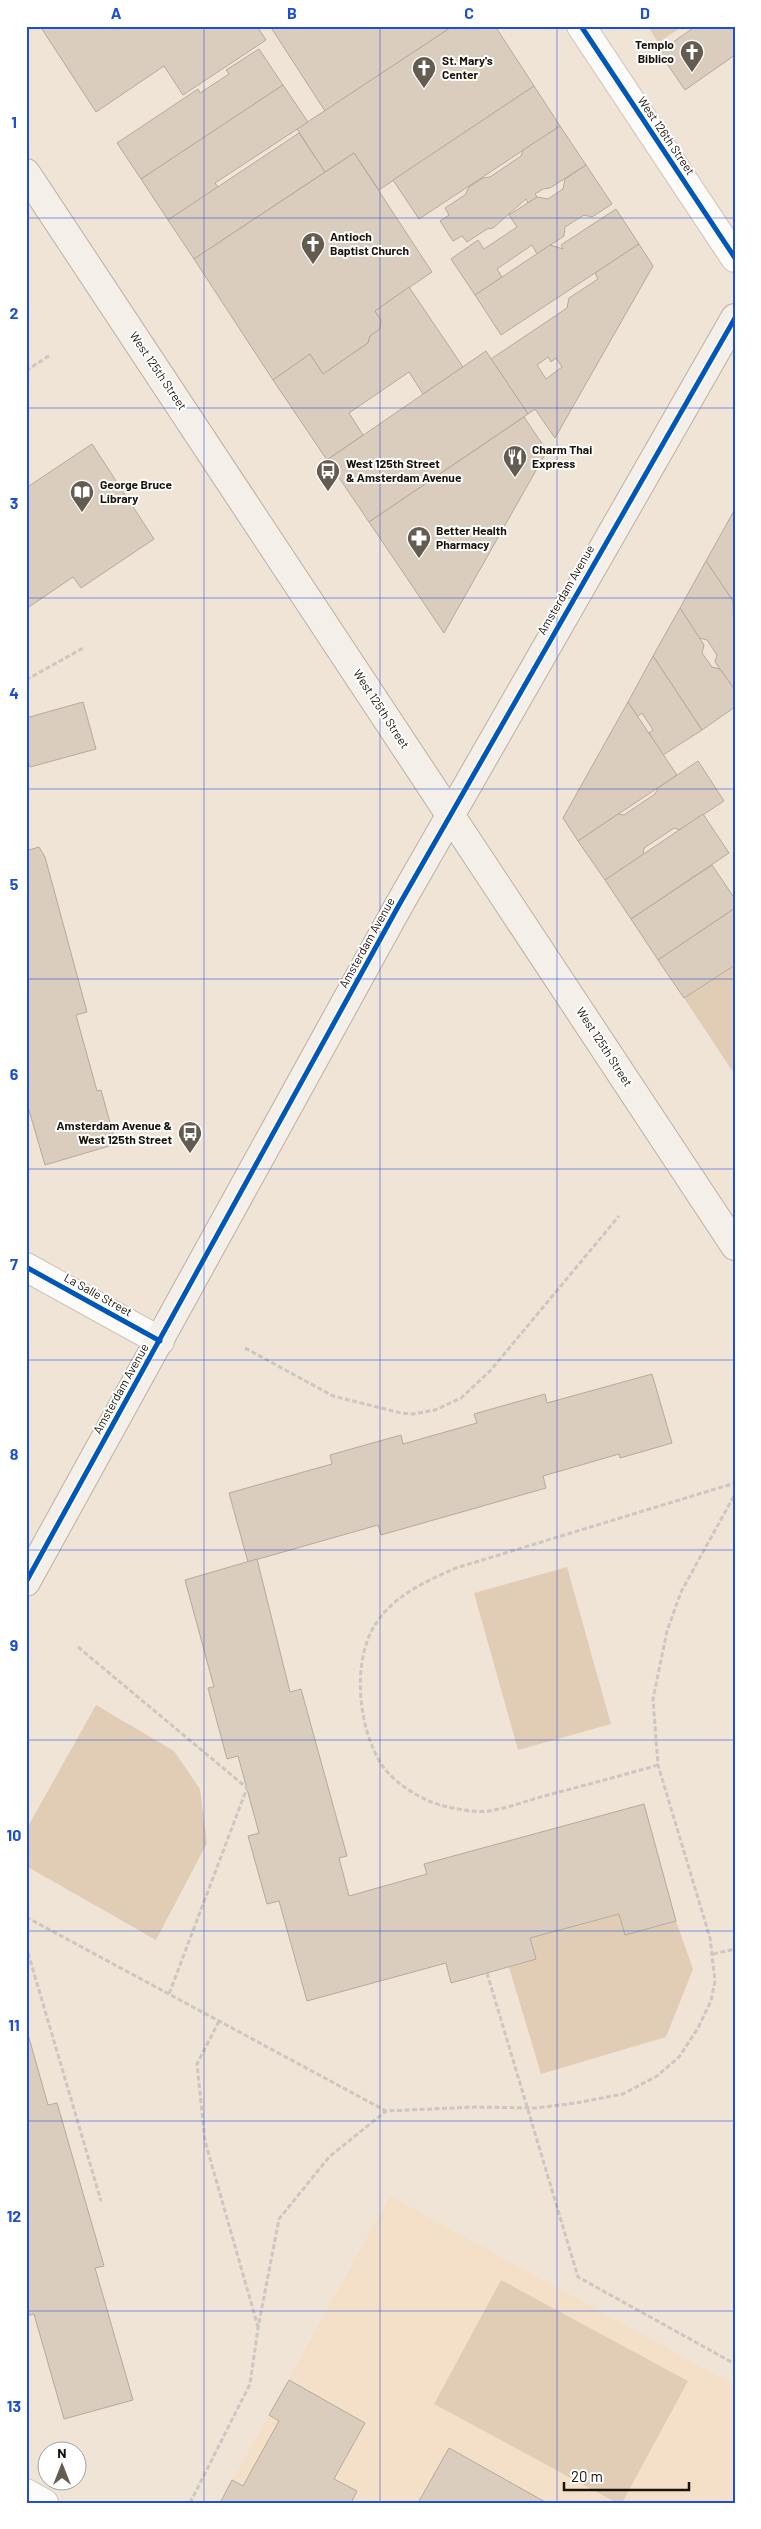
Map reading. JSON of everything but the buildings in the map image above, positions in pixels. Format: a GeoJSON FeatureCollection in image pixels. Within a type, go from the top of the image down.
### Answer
{"type":"FeatureCollection","features":[{"type":"Feature","properties":{"kind":"main road","name":"West 125th Street"},"geometry":{"type":"LineString","coordinates":[[26,173],[735,1246]]}},
{"type":"Feature","properties":{"kind":"main road","name":"Amsterdam Avenue"},"geometry":{"type":"LineString","coordinates":[[26,1582],[450,814],[735,318]]}},
{"type":"Feature","properties":{"kind":"street","name":"West 126th Street"},"geometry":{"type":"LineString","coordinates":[[581,26],[735,258]]}},
{"type":"Feature","properties":{"kind":"street","name":"La Salle Street"},"geometry":{"type":"LineString","coordinates":[[26,1267],[160,1341]]}},
{"type":"Feature","properties":{"kind":"street"},"geometry":{"type":"LineString","coordinates":[[26,2493],[44,2503]]}},
{"type":"Feature","properties":{"kind":"path"},"geometry":{"type":"LineString","coordinates":[[26,371],[50,355]]}},
{"type":"Feature","properties":{"kind":"path"},"geometry":{"type":"LineString","coordinates":[[26,680],[85,647]]}},
{"type":"Feature","properties":{"kind":"path"},"geometry":{"type":"LineString","coordinates":[[245,1348],[333,1396],[401,1413],[413,1414],[435,1410],[461,1398],[490,1371],[619,1216]]}},
{"type":"Feature","properties":{"kind":"path"},"geometry":{"type":"LineString","coordinates":[[658,1765],[488,1811],[443,1806],[400,1784],[384,1768],[371,1739],[361,1702],[360,1680],[363,1652],[373,1629],[387,1611],[405,1594],[422,1583],[456,1568],[735,1483]]}},
{"type":"Feature","properties":{"kind":"path"},"geometry":{"type":"LineString","coordinates":[[26,1917],[386,2111],[476,2107],[527,2108],[576,2104],[623,2094],[657,2076],[679,2057],[698,2028],[711,2001],[715,1981],[714,1954],[658,1765],[653,1699],[666,1631],[681,1592],[735,1494]]}},
{"type":"Feature","properties":{"kind":"path"},"geometry":{"type":"LineString","coordinates":[[78,1647],[247,1788],[169,1994]]}},
{"type":"Feature","properties":{"kind":"path"},"geometry":{"type":"LineString","coordinates":[[26,1946],[101,2201]]}},
{"type":"Feature","properties":{"kind":"path"},"geometry":{"type":"LineString","coordinates":[[714,1954],[735,1949]]}},
{"type":"Feature","properties":{"kind":"path"},"geometry":{"type":"LineString","coordinates":[[487,1973],[578,2277],[735,2364]]}},
{"type":"Feature","properties":{"kind":"path"},"geometry":{"type":"LineString","coordinates":[[219,2021],[197,2064],[204,2141],[258,2328]]}},
{"type":"Feature","properties":{"kind":"path"},"geometry":{"type":"LineString","coordinates":[[190,2503],[250,2384],[258,2328],[279,2219],[329,2157],[386,2111]]}},
{"type":"Feature","properties":{"kind":"shaded area"},"geometry":{"type":"Polygon","coordinates":[[[648,26],[683,26],[658,43],[648,26]]]}},
{"type":"Feature","properties":{"kind":"shaded area"},"geometry":{"type":"Polygon","coordinates":[[[735,965],[735,1075],[684,998],[735,965]]]}},
{"type":"Feature","properties":{"kind":"shaded area"},"geometry":{"type":"Polygon","coordinates":[[[567,1567],[611,1724],[518,1750],[474,1593],[567,1567]]]}},
{"type":"Feature","properties":{"kind":"shaded area"},"geometry":{"type":"Polygon","coordinates":[[[96,1705],[174,1751],[200,1789],[207,1843],[156,1940],[26,1866],[26,1830],[96,1705]]]}},
{"type":"Feature","properties":{"kind":"shaded area"},"geometry":{"type":"Polygon","coordinates":[[[619,1914],[625,1935],[676,1921],[693,1969],[666,2037],[541,2074],[509,1967],[536,1959],[530,1938],[619,1914]]]}},
{"type":"Feature","properties":{"kind":"shaded area"},"geometry":{"type":"Polygon","coordinates":[[[390,2196],[735,2385],[735,2503],[220,2503],[390,2196]]]}},
{"type":"Feature","properties":{"kind":"shaded area"},"geometry":{"type":"Polygon","coordinates":[[[501,2280],[688,2381],[622,2503],[617,2503],[434,2404],[501,2280]]]}},
{"type":"Feature","properties":{"kind":"cycle path"},"geometry":{"type":"LineString","coordinates":[[581,26],[735,258]]}},
{"type":"Feature","properties":{"kind":"cycle path"},"geometry":{"type":"LineString","coordinates":[[26,1582],[399,905],[735,318]]}},
{"type":"Feature","properties":{"kind":"cycle path"},"geometry":{"type":"LineString","coordinates":[[26,1267],[160,1341]]}},
{"type":"Feature","properties":{"kind":"place","name":"Templo Biblico"},"geometry":{"type":"Point","coordinates":[692,73]}},
{"type":"Feature","properties":{"kind":"place","name":"St. Mary's Center"},"geometry":{"type":"Point","coordinates":[424,89]}},
{"type":"Feature","properties":{"kind":"place","name":"Antioch Baptist Church"},"geometry":{"type":"Point","coordinates":[313,265]}},
{"type":"Feature","properties":{"kind":"place","name":"Charm Thai Express"},"geometry":{"type":"Point","coordinates":[515,478]}},
{"type":"Feature","properties":{"kind":"place","name":"West 125th Street & Amsterdam Avenue"},"geometry":{"type":"Point","coordinates":[328,492]}},
{"type":"Feature","properties":{"kind":"place","name":"George Bruce Library"},"geometry":{"type":"Point","coordinates":[82,513]}},
{"type":"Feature","properties":{"kind":"place","name":"Better Health Pharmacy"},"geometry":{"type":"Point","coordinates":[419,559]}},
{"type":"Feature","properties":{"kind":"place","name":"Amsterdam Avenue & West 125th Street"},"geometry":{"type":"Point","coordinates":[190,1154]}}]}
